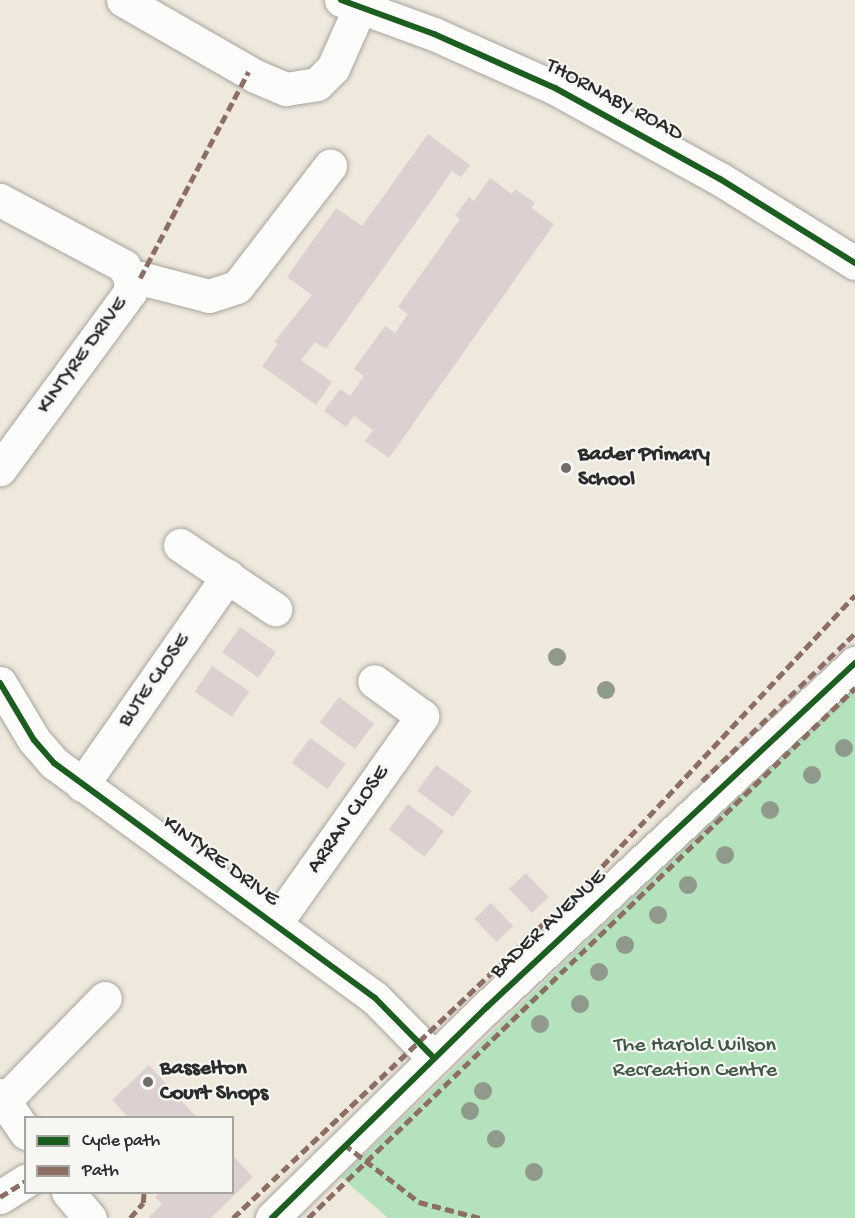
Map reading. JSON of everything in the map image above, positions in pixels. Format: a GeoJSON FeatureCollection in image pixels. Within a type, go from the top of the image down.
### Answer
{"type":"FeatureCollection","features":[{"type":"Feature","properties":{"kind":"street"},"geometry":{"type":"LineString","coordinates":[[123,0],[255,76],[286,90],[317,84],[333,68],[351,4]]}},
{"type":"Feature","properties":{"kind":"street","name":"THORNABY ROAD"},"geometry":{"type":"LineString","coordinates":[[351,4],[434,34],[555,88],[720,179],[855,263]]}},
{"type":"Feature","properties":{"kind":"street"},"geometry":{"type":"LineString","coordinates":[[130,279],[140,278],[209,296],[237,287],[330,166]]}},
{"type":"Feature","properties":{"kind":"street","name":"KINTYRE DRIVE"},"geometry":{"type":"LineString","coordinates":[[0,200],[124,266],[130,279],[130,292],[0,469]]}},
{"type":"Feature","properties":{"kind":"street"},"geometry":{"type":"LineString","coordinates":[[180,545],[275,609]]}},
{"type":"Feature","properties":{"kind":"street","name":"BUTE CLOSE"},"geometry":{"type":"LineString","coordinates":[[82,785],[228,576]]}},
{"type":"Feature","properties":{"kind":"street","name":"BADER AVENUE"},"geometry":{"type":"LineString","coordinates":[[272,1218],[434,1058],[855,663]]}},
{"type":"Feature","properties":{"kind":"street","name":"ARRAN CLOSE"},"geometry":{"type":"LineString","coordinates":[[275,924],[422,716],[374,681]]}},
{"type":"Feature","properties":{"kind":"street","name":"KINTYRE DRIVE"},"geometry":{"type":"LineString","coordinates":[[0,683],[34,740],[82,785],[375,998],[434,1058]]}},
{"type":"Feature","properties":{"kind":"street"},"geometry":{"type":"LineString","coordinates":[[24,1130],[2,1098],[105,998]]}},
{"type":"Feature","properties":{"kind":"street"},"geometry":{"type":"LineString","coordinates":[[0,1197],[24,1182]]}},
{"type":"Feature","properties":{"kind":"street"},"geometry":{"type":"LineString","coordinates":[[71,1194],[90,1218]]}},
{"type":"Feature","properties":{"kind":"green space","name":"The Harold Wilson Recreation Centre"},"geometry":{"type":"Polygon","coordinates":[[[855,683],[855,1218],[388,1218],[341,1177],[855,683]]]}},
{"type":"Feature","properties":{"kind":"building"},"geometry":{"type":"Polygon","coordinates":[[[428,134],[470,165],[461,177],[452,171],[326,349],[315,342],[301,360],[332,382],[316,405],[262,366],[278,344],[274,342],[312,295],[287,277],[336,208],[362,226],[428,134]]]}},
{"type":"Feature","properties":{"kind":"building"},"geometry":{"type":"Polygon","coordinates":[[[490,178],[512,194],[515,189],[535,203],[531,208],[554,224],[389,458],[365,441],[373,430],[354,416],[346,427],[324,411],[340,389],[350,396],[364,376],[354,369],[385,326],[395,333],[408,314],[398,307],[460,219],[455,216],[469,197],[474,201],[490,178]]]}},
{"type":"Feature","properties":{"kind":"building"},"geometry":{"type":"Polygon","coordinates":[[[240,627],[276,652],[258,678],[222,652],[240,627]]]}},
{"type":"Feature","properties":{"kind":"building"},"geometry":{"type":"Polygon","coordinates":[[[212,666],[249,691],[232,717],[195,692],[212,666]]]}},
{"type":"Feature","properties":{"kind":"building"},"geometry":{"type":"Polygon","coordinates":[[[339,697],[374,723],[355,749],[320,723],[339,697]]]}},
{"type":"Feature","properties":{"kind":"building"},"geometry":{"type":"Polygon","coordinates":[[[310,738],[346,764],[327,789],[292,763],[310,738]]]}},
{"type":"Feature","properties":{"kind":"building"},"geometry":{"type":"Polygon","coordinates":[[[436,765],[472,791],[453,817],[417,791],[436,765]]]}},
{"type":"Feature","properties":{"kind":"building"},"geometry":{"type":"Polygon","coordinates":[[[408,804],[444,831],[425,857],[389,830],[408,804]]]}},
{"type":"Feature","properties":{"kind":"building"},"geometry":{"type":"Polygon","coordinates":[[[526,873],[549,897],[532,913],[509,889],[526,873]]]}},
{"type":"Feature","properties":{"kind":"building"},"geometry":{"type":"Polygon","coordinates":[[[491,903],[513,926],[497,942],[474,919],[491,903]]]}},
{"type":"Feature","properties":{"kind":"building","name":"Basselton Court Shops"},"geometry":{"type":"Polygon","coordinates":[[[149,1065],[195,1116],[127,1116],[112,1100],[149,1065]]]}},
{"type":"Feature","properties":{"kind":"building"},"geometry":{"type":"Polygon","coordinates":[[[234,1157],[253,1177],[211,1218],[148,1218],[162,1204],[155,1197],[157,1194],[234,1194],[234,1157]]]}},
{"type":"Feature","properties":{"kind":"marked path"},"geometry":{"type":"LineString","coordinates":[[140,278],[248,72]]}},
{"type":"Feature","properties":{"kind":"marked path"},"geometry":{"type":"LineString","coordinates":[[233,1218],[593,876],[855,595]]}},
{"type":"Feature","properties":{"kind":"marked path"},"geometry":{"type":"LineString","coordinates":[[702,781],[855,633]]}},
{"type":"Feature","properties":{"kind":"marked path"},"geometry":{"type":"LineString","coordinates":[[308,1218],[855,688]]}},
{"type":"Feature","properties":{"kind":"marked path"},"geometry":{"type":"LineString","coordinates":[[344,1144],[419,1202],[480,1218]]}},
{"type":"Feature","properties":{"kind":"marked path"},"geometry":{"type":"LineString","coordinates":[[0,1197],[24,1182]]}},
{"type":"Feature","properties":{"kind":"marked path"},"geometry":{"type":"LineString","coordinates":[[130,1218],[143,1203],[144,1194]]}},
{"type":"Feature","properties":{"kind":"cycle path"},"geometry":{"type":"LineString","coordinates":[[341,0],[434,34],[555,88],[720,179],[855,263]]}},
{"type":"Feature","properties":{"kind":"cycle path"},"geometry":{"type":"LineString","coordinates":[[272,1218],[487,1007],[855,663]]}},
{"type":"Feature","properties":{"kind":"cycle path"},"geometry":{"type":"LineString","coordinates":[[0,683],[34,740],[54,763],[375,998],[434,1058]]}},
{"type":"Feature","properties":{"kind":"place","name":"Bader Primary School"},"geometry":{"type":"Point","coordinates":[566,468]}},
{"type":"Feature","properties":{"kind":"place","name":"Basselton Court Shops"},"geometry":{"type":"Point","coordinates":[148,1082]}}]}
